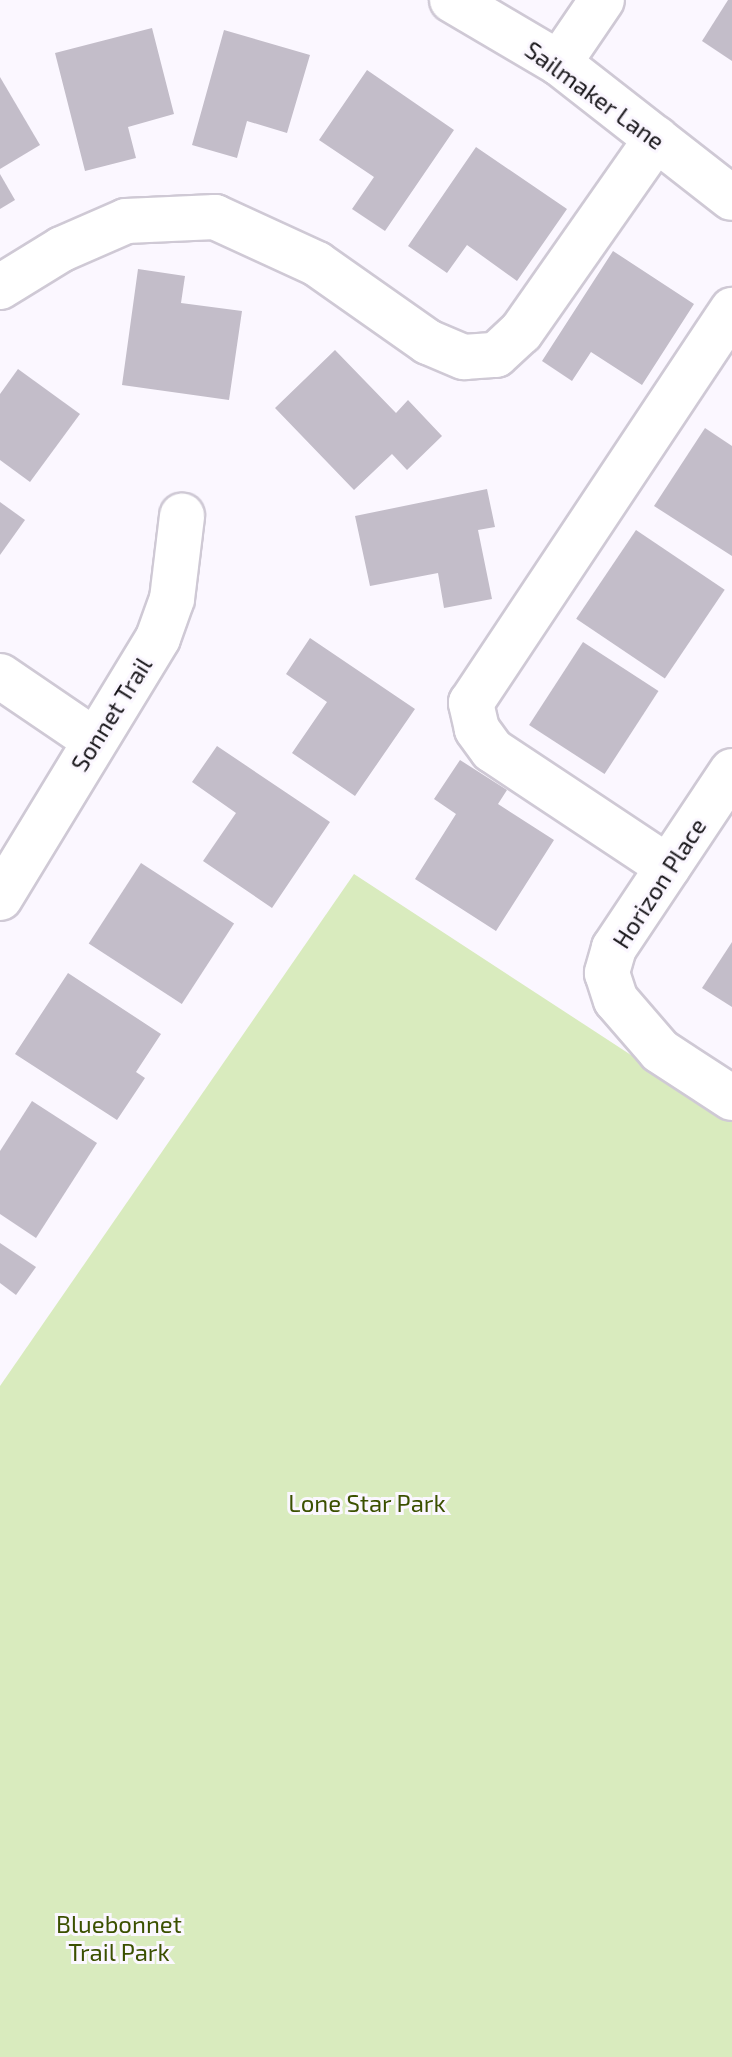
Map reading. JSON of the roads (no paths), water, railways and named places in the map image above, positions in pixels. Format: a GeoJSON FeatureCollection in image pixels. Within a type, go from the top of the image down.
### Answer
{"type":"FeatureCollection","features":[{"type":"Feature","properties":{"kind":"street","name":"Sailmaker Lane"},"geometry":{"type":"LineString","coordinates":[[452,0],[559,63],[732,198]]}},
{"type":"Feature","properties":{"kind":"street"},"geometry":{"type":"LineString","coordinates":[[559,63],[602,0]]}},
{"type":"Feature","properties":{"kind":"street"},"geometry":{"type":"LineString","coordinates":[[0,287],[62,249],[126,221],[215,217],[317,264],[428,342],[464,357],[496,355],[521,332],[656,139]]}},
{"type":"Feature","properties":{"kind":"street"},"geometry":{"type":"LineString","coordinates":[[668,867],[492,750],[477,729],[471,703],[732,310]]}},
{"type":"Feature","properties":{"kind":"street","name":"Sonnet Trail"},"geometry":{"type":"LineString","coordinates":[[0,898],[158,638],[172,599],[182,516]]}},
{"type":"Feature","properties":{"kind":"street"},"geometry":{"type":"LineString","coordinates":[[0,676],[94,740]]}},
{"type":"Feature","properties":{"kind":"street","name":"Horizon Place"},"geometry":{"type":"LineString","coordinates":[[732,771],[614,948],[607,973],[616,1000],[660,1051],[732,1098]]}},
{"type":"Feature","properties":{"kind":"park label","name":"Lone Star Park"},"geometry":{"type":"Point","coordinates":[367,1503]}},
{"type":"Feature","properties":{"kind":"park label","name":"Bluebonnet Trail Park"},"geometry":{"type":"Point","coordinates":[119,1938]}}]}
